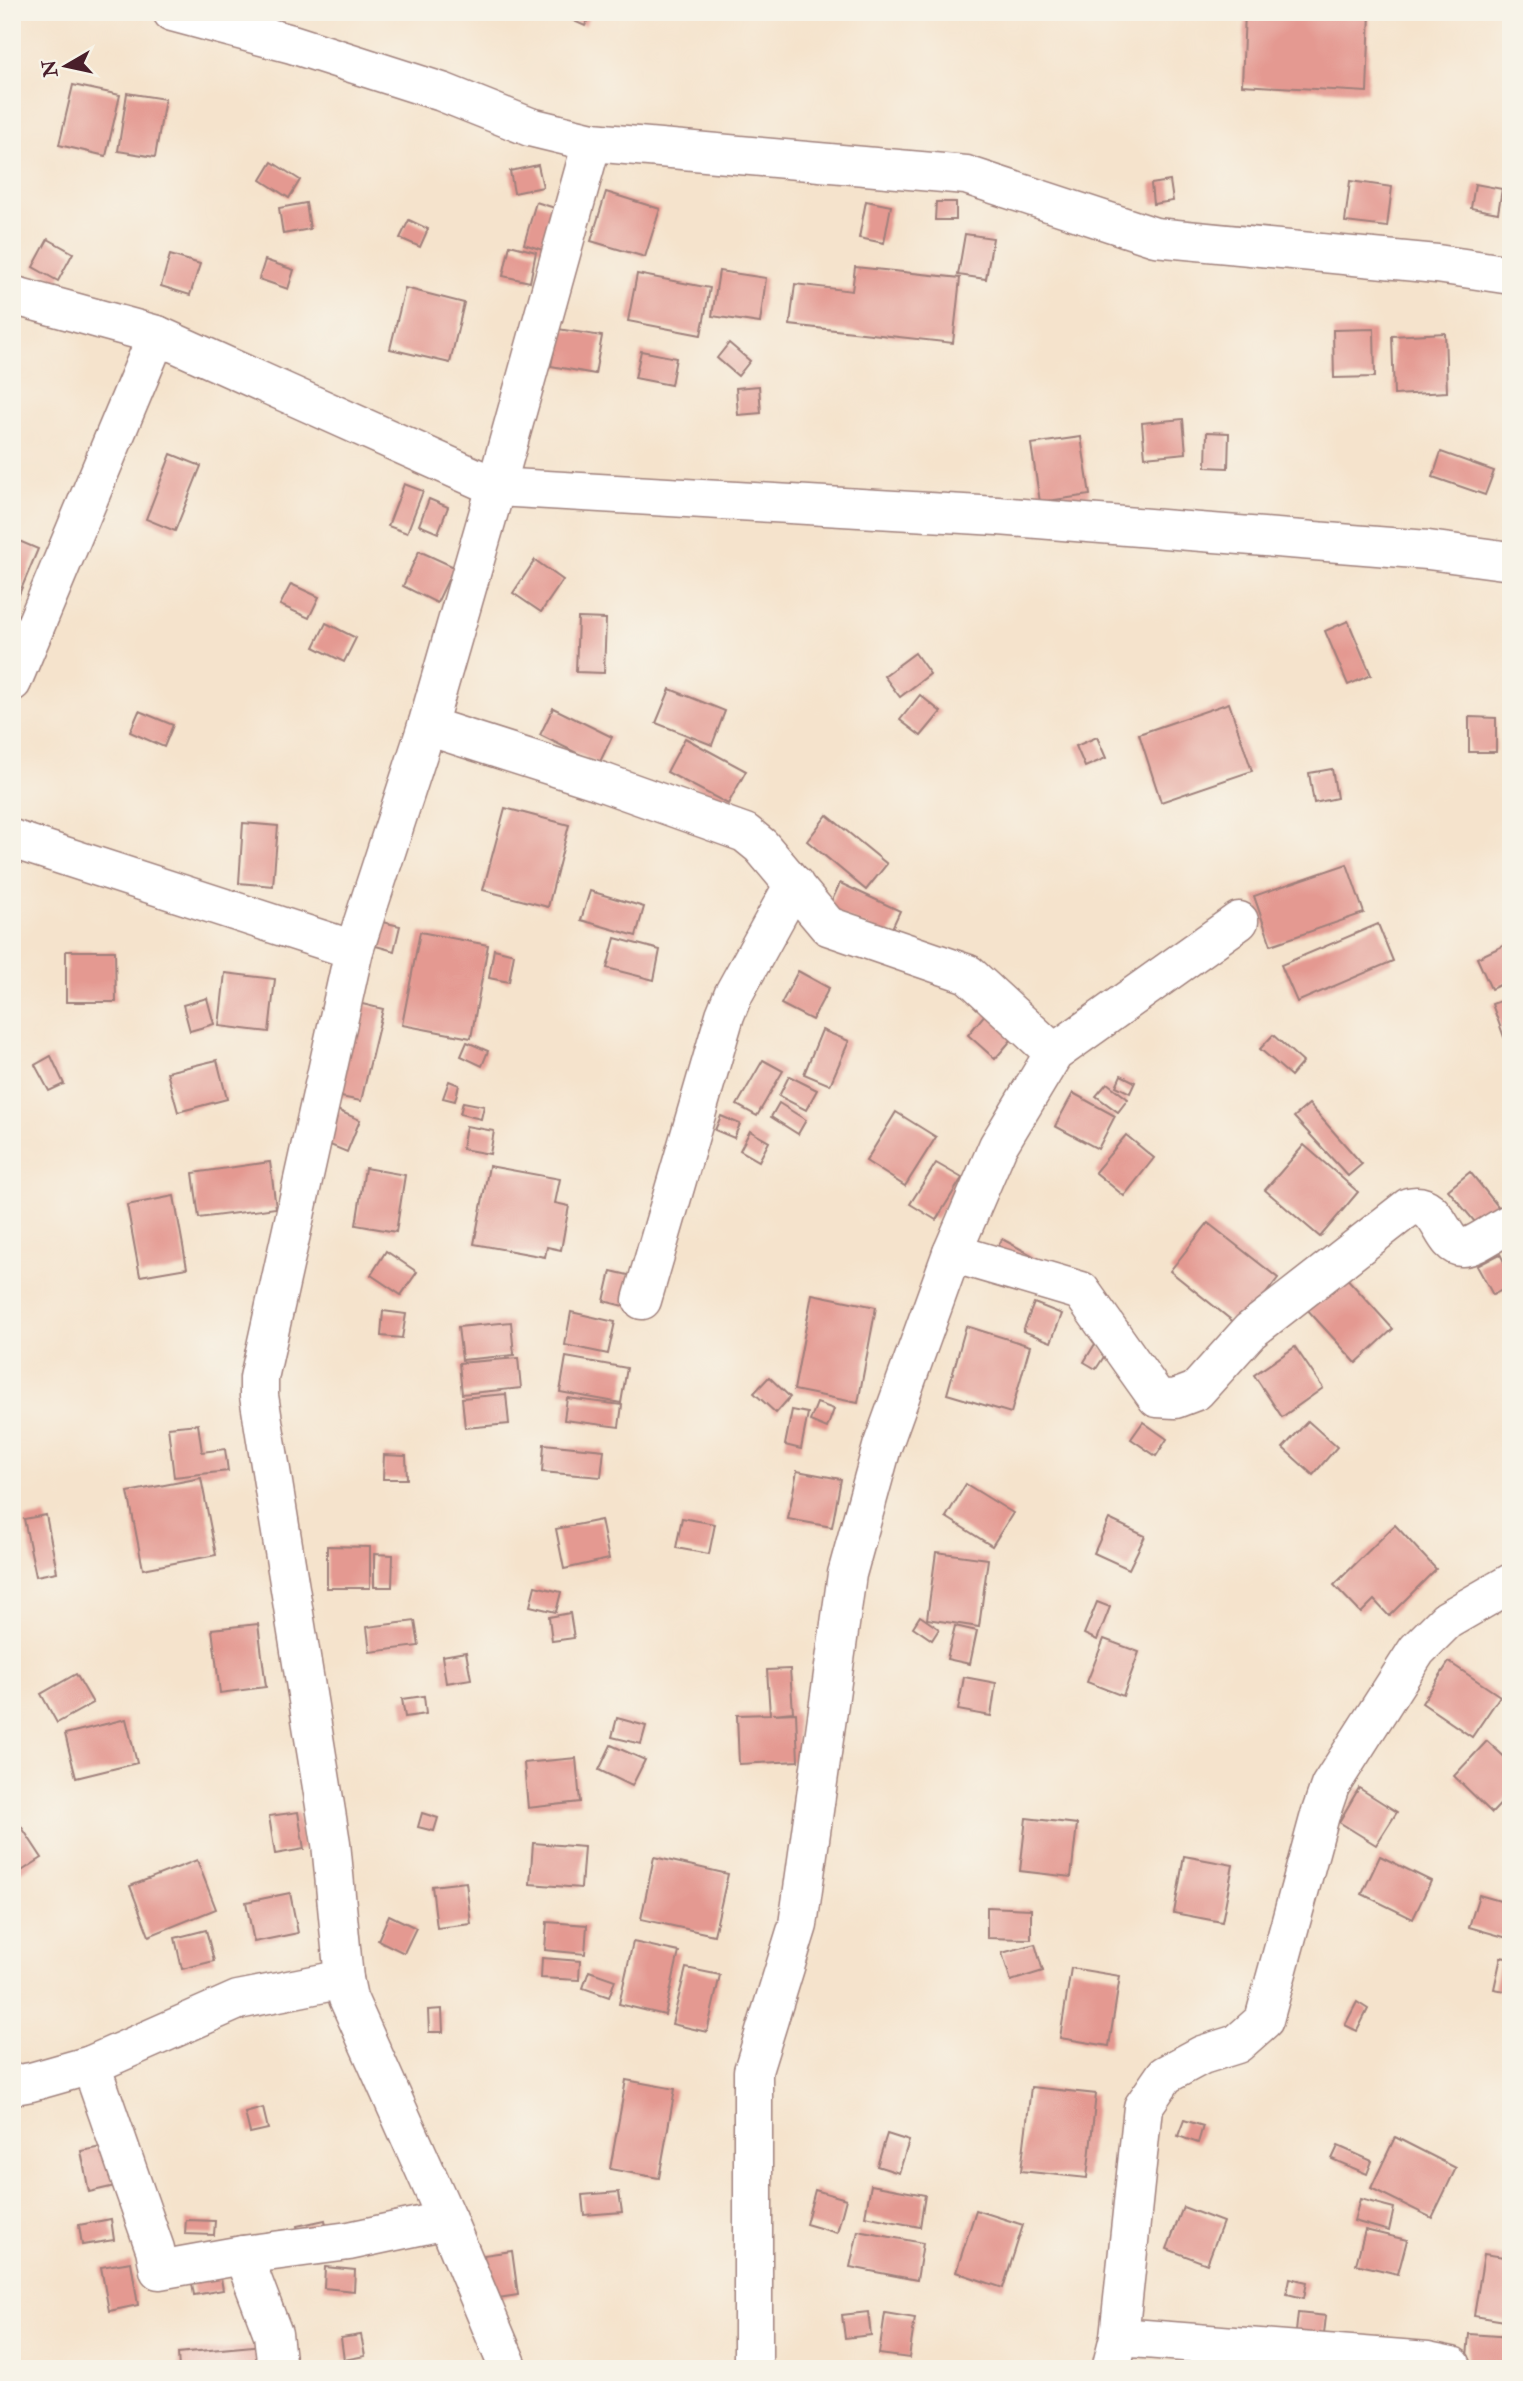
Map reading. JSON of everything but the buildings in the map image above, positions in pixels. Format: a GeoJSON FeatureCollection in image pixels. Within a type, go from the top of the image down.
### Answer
{"type":"FeatureCollection","features":[{"type":"Feature","properties":{"kind":"street"},"geometry":{"type":"LineString","coordinates":[[172,12],[292,44],[442,92],[530,127],[592,142],[966,175],[1155,237],[1437,264],[1511,275]]}},
{"type":"Feature","properties":{"kind":"street"},"geometry":{"type":"LineString","coordinates":[[509,2369],[447,2220],[348,1998],[331,1843],[259,1396],[259,1378],[354,950],[427,726],[592,142]]}},
{"type":"Feature","properties":{"kind":"street"},"geometry":{"type":"LineString","coordinates":[[12,295],[157,335],[496,487],[998,516],[1428,550],[1511,561]]}},
{"type":"Feature","properties":{"kind":"street"},"geometry":{"type":"LineString","coordinates":[[12,682],[20,645],[157,335]]}},
{"type":"Feature","properties":{"kind":"street"},"geometry":{"type":"LineString","coordinates":[[427,726],[599,781],[745,833],[761,846],[828,926],[968,974],[1054,1053]]}},
{"type":"Feature","properties":{"kind":"street"},"geometry":{"type":"LineString","coordinates":[[12,839],[354,950]]}},
{"type":"Feature","properties":{"kind":"street"},"geometry":{"type":"LineString","coordinates":[[642,1300],[725,1015],[733,995],[794,884]]}},
{"type":"Feature","properties":{"kind":"street"},"geometry":{"type":"LineString","coordinates":[[753,2369],[753,2071],[798,1925],[847,1574],[882,1447],[952,1253],[999,1146],[1054,1053],[1239,921]]}},
{"type":"Feature","properties":{"kind":"street"},"geometry":{"type":"LineString","coordinates":[[952,1253],[1081,1292],[1157,1398],[1175,1399],[1196,1391],[1250,1331],[1409,1207],[1427,1207],[1455,1245],[1463,1248],[1511,1223]]}},
{"type":"Feature","properties":{"kind":"street"},"geometry":{"type":"LineString","coordinates":[[1453,2369],[1452,2366],[1428,2361],[1115,2353],[1143,2107],[1165,2075],[1202,2055],[1237,2044],[1264,2020],[1330,1786],[1417,1650],[1447,1620],[1511,1583]]}},
{"type":"Feature","properties":{"kind":"street"},"geometry":{"type":"LineString","coordinates":[[12,2082],[31,2082],[91,2065],[238,2000],[344,1979]]}},
{"type":"Feature","properties":{"kind":"street"},"geometry":{"type":"LineString","coordinates":[[91,2065],[155,2249],[159,2270],[243,2255],[349,2241],[447,2220]]}},
{"type":"Feature","properties":{"kind":"street"},"geometry":{"type":"LineString","coordinates":[[243,2255],[272,2334],[277,2369]]}}]}
